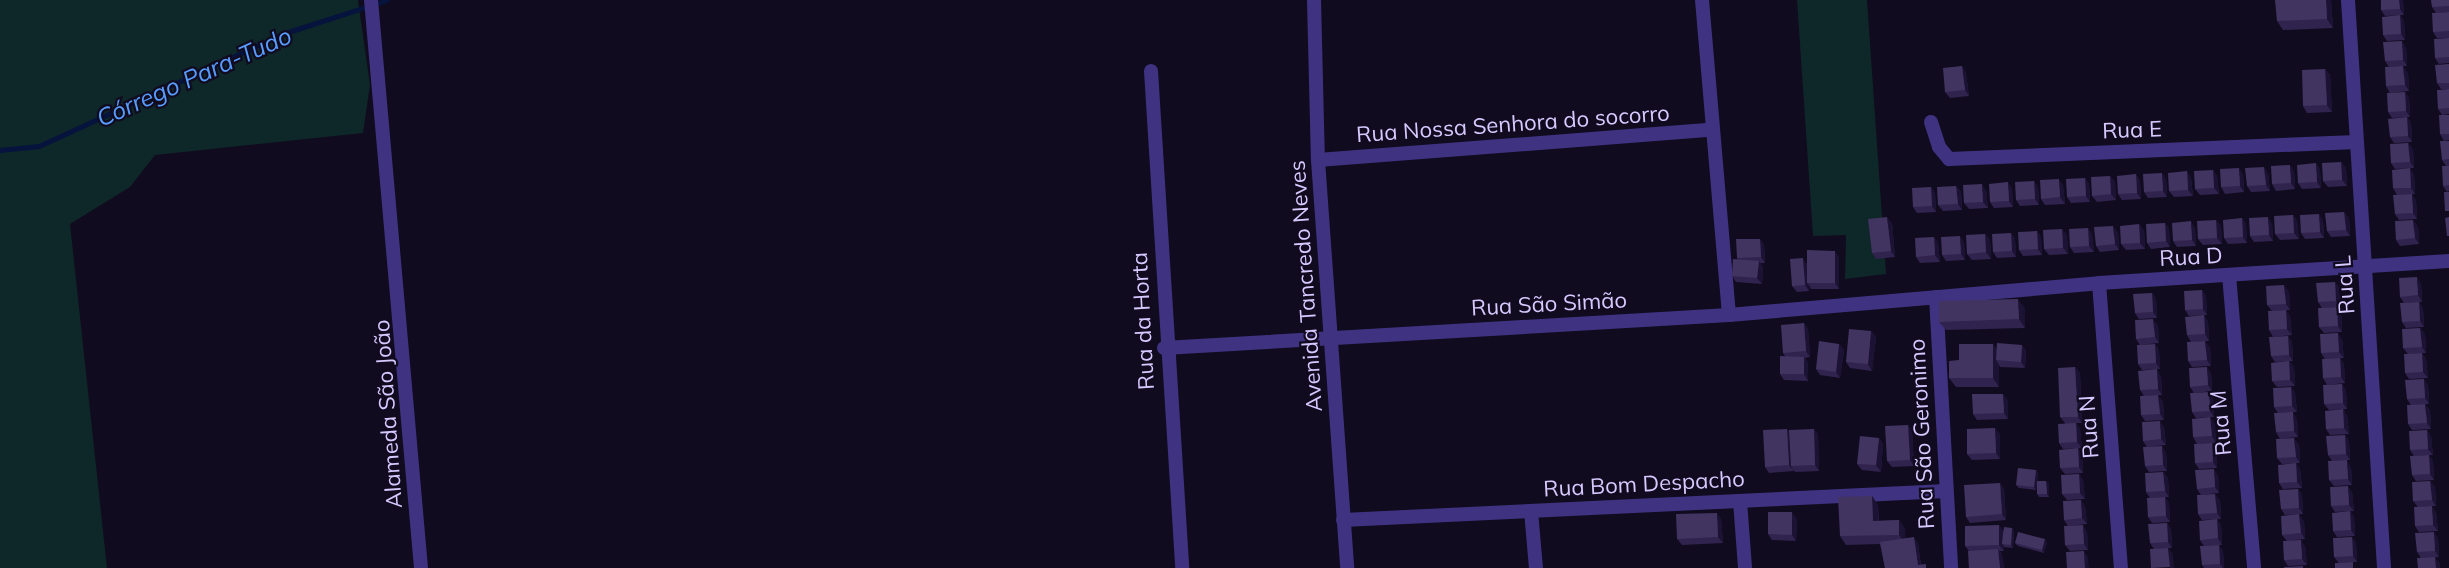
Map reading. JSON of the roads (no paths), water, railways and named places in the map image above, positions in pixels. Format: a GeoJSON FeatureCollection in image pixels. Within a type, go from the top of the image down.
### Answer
{"type":"FeatureCollection","features":[{"type":"Feature","properties":{"kind":"street","name":"Alameda São João"},"geometry":{"type":"LineString","coordinates":[[371,0],[397,256],[421,568]]}},
{"type":"Feature","properties":{"kind":"street","name":"Avenida Tancredo Neves"},"geometry":{"type":"LineString","coordinates":[[1314,0],[1318,160],[1347,568]]}},
{"type":"Feature","properties":{"kind":"street"},"geometry":{"type":"LineString","coordinates":[[1702,0],[1710,130],[1729,315]]}},
{"type":"Feature","properties":{"kind":"street","name":"Rua L"},"geometry":{"type":"LineString","coordinates":[[2348,0],[2384,568]]}},
{"type":"Feature","properties":{"kind":"street","name":"Rua da Horta"},"geometry":{"type":"LineString","coordinates":[[1151,71],[1164,348],[1182,568]]}},
{"type":"Feature","properties":{"kind":"street","name":"Rua E"},"geometry":{"type":"LineString","coordinates":[[1931,122],[1949,159],[2357,142]]}},
{"type":"Feature","properties":{"kind":"street","name":"Rua Nossa Senhora do socorro"},"geometry":{"type":"LineString","coordinates":[[1318,160],[1710,130]]}},
{"type":"Feature","properties":{"kind":"street","name":"Rua D"},"geometry":{"type":"LineString","coordinates":[[1936,297],[2099,283],[2449,261]]}},
{"type":"Feature","properties":{"kind":"street","name":"Rua M"},"geometry":{"type":"LineString","coordinates":[[2229,275],[2254,568]]}},
{"type":"Feature","properties":{"kind":"street","name":"Rua N"},"geometry":{"type":"LineString","coordinates":[[2099,283],[2121,568]]}},
{"type":"Feature","properties":{"kind":"street","name":"Rua São Simão"},"geometry":{"type":"LineString","coordinates":[[1164,348],[1729,315],[1936,297]]}},
{"type":"Feature","properties":{"kind":"street","name":"Rua São Geronimo"},"geometry":{"type":"LineString","coordinates":[[1936,297],[1951,568]]}},
{"type":"Feature","properties":{"kind":"street","name":"Rua Bom Despacho"},"geometry":{"type":"LineString","coordinates":[[1343,520],[1946,491]]}},
{"type":"Feature","properties":{"kind":"street"},"geometry":{"type":"LineString","coordinates":[[1740,501],[1745,568]]}},
{"type":"Feature","properties":{"kind":"street"},"geometry":{"type":"LineString","coordinates":[[1531,511],[1536,568]]}},
{"type":"Feature","properties":{"kind":"waterway","name":"Córrego Para-Tudo"},"geometry":{"type":"LineString","coordinates":[[0,150],[39,146],[282,34],[387,0]]}}]}
